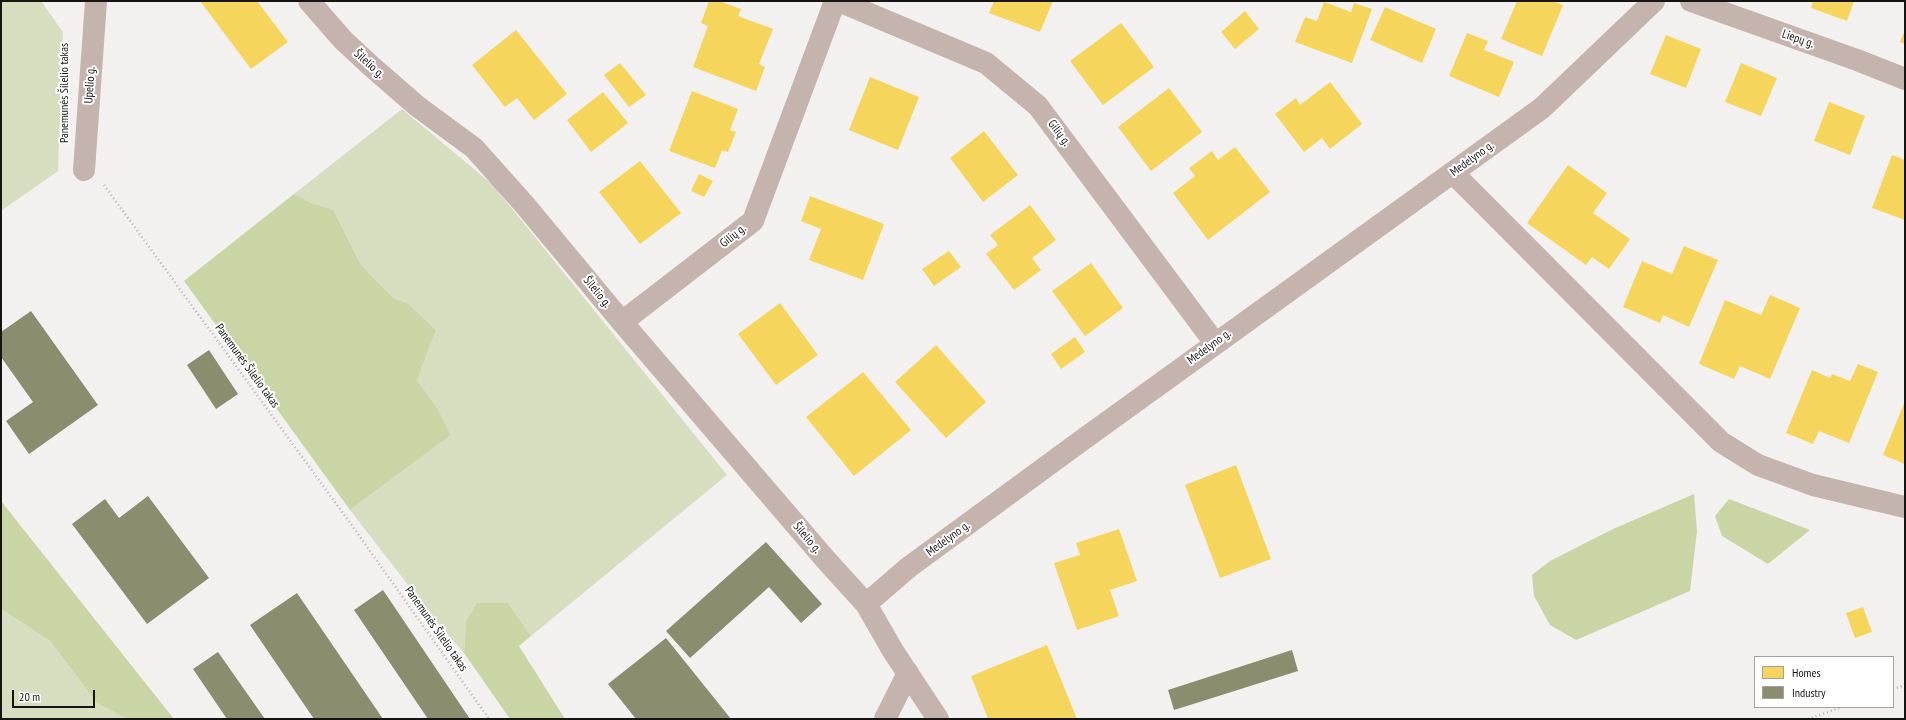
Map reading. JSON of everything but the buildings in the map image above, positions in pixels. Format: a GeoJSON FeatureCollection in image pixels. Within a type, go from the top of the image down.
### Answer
{"type":"FeatureCollection","features":[{"type":"Feature","properties":{"kind":"street","name":"Upelio g."},"geometry":{"type":"LineString","coordinates":[[84,170],[96,1]]}},
{"type":"Feature","properties":{"kind":"street","name":"Šilelio g."},"geometry":{"type":"LineString","coordinates":[[309,1],[343,40],[377,71],[417,106],[474,148],[524,204],[622,322],[826,560],[866,604]]}},
{"type":"Feature","properties":{"kind":"street","name":"Gilių g."},"geometry":{"type":"LineString","coordinates":[[622,322],[753,221],[835,1]]}},
{"type":"Feature","properties":{"kind":"street","name":"Gilių g."},"geometry":{"type":"LineString","coordinates":[[839,1],[986,63],[1038,106],[1215,343]]}},
{"type":"Feature","properties":{"kind":"street","name":"Medelyno g."},"geometry":{"type":"LineString","coordinates":[[866,604],[909,567],[1215,343],[1542,108],[1654,1]]}},
{"type":"Feature","properties":{"kind":"street","name":"Liepų g."},"geometry":{"type":"LineString","coordinates":[[1691,1],[1857,60],[1905,79]]}},
{"type":"Feature","properties":{"kind":"street"},"geometry":{"type":"LineString","coordinates":[[1453,173],[1722,442],[1758,465],[1778,473],[1813,485],[1905,507]]}},
{"type":"Feature","properties":{"kind":"street"},"geometry":{"type":"LineString","coordinates":[[866,604],[893,651],[938,719]]}},
{"type":"Feature","properties":{"kind":"street"},"geometry":{"type":"LineString","coordinates":[[885,719],[908,674]]}},
{"type":"Feature","properties":{"kind":"path","name":"Panemunės Šilelio takas"},"geometry":{"type":"LineString","coordinates":[[84,170],[95,172],[348,520],[489,719]]}},
{"type":"Feature","properties":{"kind":"path"},"geometry":{"type":"LineString","coordinates":[[1894,689],[1905,685]]}},
{"type":"Feature","properties":{"kind":"path"},"geometry":{"type":"LineString","coordinates":[[1808,719],[1839,708]]}},
{"type":"Feature","properties":{"kind":"green space"},"geometry":{"type":"Polygon","coordinates":[[[1,1],[41,1],[63,32],[58,171],[1,211],[1,1]]]}},
{"type":"Feature","properties":{"kind":"green space"},"geometry":{"type":"Polygon","coordinates":[[[402,109],[493,185],[727,475],[531,636],[508,603],[466,622],[464,653],[436,621],[350,510],[451,435],[438,409],[417,380],[436,330],[409,304],[394,298],[361,265],[333,209],[313,204],[294,194],[402,109]]]}},
{"type":"Feature","properties":{"kind":"green space"},"geometry":{"type":"Polygon","coordinates":[[[294,194],[313,204],[333,209],[361,265],[394,298],[409,304],[436,330],[417,380],[438,409],[451,435],[350,510],[184,281],[294,194]]]}},
{"type":"Feature","properties":{"kind":"green space"},"geometry":{"type":"Polygon","coordinates":[[[1694,494],[1697,531],[1690,591],[1576,640],[1550,625],[1534,596],[1532,575],[1550,561],[1613,529],[1694,494]]]}},
{"type":"Feature","properties":{"kind":"green space"},"geometry":{"type":"Polygon","coordinates":[[[1729,499],[1810,530],[1768,564],[1722,536],[1715,516],[1729,499]]]}},
{"type":"Feature","properties":{"kind":"green space"},"geometry":{"type":"Polygon","coordinates":[[[1,501],[174,719],[127,719],[97,703],[50,641],[1,609],[1,501]]]}},
{"type":"Feature","properties":{"kind":"green space"},"geometry":{"type":"Polygon","coordinates":[[[477,603],[508,603],[531,636],[519,646],[565,719],[510,719],[464,653],[466,622],[477,603]]]}},
{"type":"Feature","properties":{"kind":"green space"},"geometry":{"type":"Polygon","coordinates":[[[1,609],[50,641],[97,703],[127,719],[1,719],[1,609]]]}}]}
